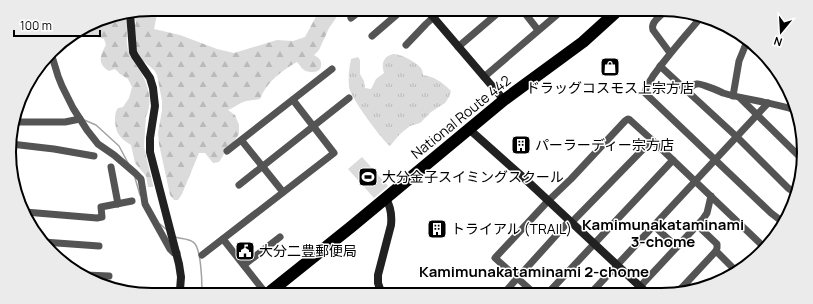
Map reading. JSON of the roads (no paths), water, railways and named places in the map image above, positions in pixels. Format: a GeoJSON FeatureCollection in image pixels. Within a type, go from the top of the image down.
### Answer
{"type":"FeatureCollection","features":[{"type":"Feature","properties":{"kind":"highway","name":"National Route 442"},"geometry":{"type":"LineString","coordinates":[[275,288],[386,199],[504,100],[583,42],[612,16]]}},
{"type":"Feature","properties":{"kind":"street"},"geometry":{"type":"LineString","coordinates":[[372,36],[395,16]]}},
{"type":"Feature","properties":{"kind":"street"},"geometry":{"type":"LineString","coordinates":[[406,45],[431,16]]}},
{"type":"Feature","properties":{"kind":"street"},"geometry":{"type":"LineString","coordinates":[[436,16],[458,47],[504,100]]}},
{"type":"Feature","properties":{"kind":"street"},"geometry":{"type":"LineString","coordinates":[[458,47],[494,16]]}},
{"type":"Feature","properties":{"kind":"street"},"geometry":{"type":"LineString","coordinates":[[527,16],[538,30]]}},
{"type":"Feature","properties":{"kind":"street"},"geometry":{"type":"LineString","coordinates":[[484,77],[555,16]]}},
{"type":"Feature","properties":{"kind":"street"},"geometry":{"type":"LineString","coordinates":[[660,16],[653,23],[652,27],[670,53]]}},
{"type":"Feature","properties":{"kind":"street"},"geometry":{"type":"LineString","coordinates":[[130,18],[133,52],[150,78],[153,88],[154,106],[150,138],[150,152],[177,253],[181,273],[180,288]]}},
{"type":"Feature","properties":{"kind":"street"},"geometry":{"type":"LineString","coordinates":[[697,21],[660,66],[646,88],[645,93],[779,219]]}},
{"type":"Feature","properties":{"kind":"street"},"geometry":{"type":"LineString","coordinates":[[736,97],[739,61],[745,45]]}},
{"type":"Feature","properties":{"kind":"street"},"geometry":{"type":"LineString","coordinates":[[53,59],[62,86],[73,108],[89,133],[98,144],[111,152],[139,176],[142,183],[147,209],[170,249],[174,253],[177,253]]}},
{"type":"Feature","properties":{"kind":"street"},"geometry":{"type":"LineString","coordinates":[[660,66],[737,137],[791,190]]}},
{"type":"Feature","properties":{"kind":"street"},"geometry":{"type":"LineString","coordinates":[[227,151],[242,141],[332,68]]}},
{"type":"Feature","properties":{"kind":"street"},"geometry":{"type":"LineString","coordinates":[[687,91],[697,84],[736,97],[790,109]]}},
{"type":"Feature","properties":{"kind":"street"},"geometry":{"type":"LineString","coordinates":[[736,97],[757,115],[797,154]]}},
{"type":"Feature","properties":{"kind":"street"},"geometry":{"type":"LineString","coordinates":[[238,185],[349,98]]}},
{"type":"Feature","properties":{"kind":"street"},"geometry":{"type":"LineString","coordinates":[[202,255],[334,153],[293,100]]}},
{"type":"Feature","properties":{"kind":"street"},"geometry":{"type":"LineString","coordinates":[[596,288],[768,103]]}},
{"type":"Feature","properties":{"kind":"street"},"geometry":{"type":"LineString","coordinates":[[20,122],[65,122],[80,119]]}},
{"type":"Feature","properties":{"kind":"street"},"geometry":{"type":"LineString","coordinates":[[528,288],[495,258],[625,120],[628,119],[761,244]]}},
{"type":"Feature","properties":{"kind":"street"},"geometry":{"type":"LineString","coordinates":[[470,129],[640,286],[706,216],[710,196]]}},
{"type":"Feature","properties":{"kind":"street"},"geometry":{"type":"LineString","coordinates":[[508,288],[570,222],[652,140]]}},
{"type":"Feature","properties":{"kind":"street"},"geometry":{"type":"LineString","coordinates":[[242,141],[284,192]]}},
{"type":"Feature","properties":{"kind":"street"},"geometry":{"type":"LineString","coordinates":[[16,145],[94,156]]}},
{"type":"Feature","properties":{"kind":"street"},"geometry":{"type":"LineString","coordinates":[[556,288],[594,243],[672,160]]}},
{"type":"Feature","properties":{"kind":"street"},"geometry":{"type":"LineString","coordinates":[[112,167],[118,204]]}},
{"type":"Feature","properties":{"kind":"street"},"geometry":{"type":"LineString","coordinates":[[380,288],[378,275],[392,218],[390,206],[386,199]]}},
{"type":"Feature","properties":{"kind":"street"},"geometry":{"type":"LineString","coordinates":[[30,212],[97,218],[102,217],[101,207],[132,201]]}},
{"type":"Feature","properties":{"kind":"street"},"geometry":{"type":"LineString","coordinates":[[683,286],[716,251],[717,248],[716,244],[697,225]]}},
{"type":"Feature","properties":{"kind":"street"},"geometry":{"type":"LineString","coordinates":[[654,226],[677,247]]}},
{"type":"Feature","properties":{"kind":"street"},"geometry":{"type":"LineString","coordinates":[[244,265],[280,237]]}},
{"type":"Feature","properties":{"kind":"street"},"geometry":{"type":"LineString","coordinates":[[223,239],[262,288]]}},
{"type":"Feature","properties":{"kind":"street"},"geometry":{"type":"LineString","coordinates":[[51,243],[99,246]]}},
{"type":"Feature","properties":{"kind":"street"},"geometry":{"type":"LineString","coordinates":[[716,251],[733,268]]}},
{"type":"Feature","properties":{"kind":"street"},"geometry":{"type":"LineString","coordinates":[[95,275],[109,276]]}},
{"type":"Feature","properties":{"kind":"waterway"},"geometry":{"type":"LineString","coordinates":[[82,119],[96,125],[119,146],[128,163]]}},
{"type":"Feature","properties":{"kind":"waterway"},"geometry":{"type":"LineString","coordinates":[[135,178],[140,195]]}},
{"type":"Feature","properties":{"kind":"waterway"},"geometry":{"type":"LineString","coordinates":[[160,224],[167,230]]}},
{"type":"Feature","properties":{"kind":"waterway"},"geometry":{"type":"LineString","coordinates":[[175,237],[189,240],[196,245],[200,264],[202,288]]}},
{"type":"Feature","properties":{"kind":"place","name":"ドラッグコスモス上宗方店"},"geometry":{"type":"Point","coordinates":[610,67]}},
{"type":"Feature","properties":{"kind":"place","name":"パーラーディー宗方店"},"geometry":{"type":"Point","coordinates":[521,145]}},
{"type":"Feature","properties":{"kind":"place","name":"大分金子スイミングスクール"},"geometry":{"type":"Point","coordinates":[368,177]}},
{"type":"Feature","properties":{"kind":"place","name":"トライアル (TRAIL)"},"geometry":{"type":"Point","coordinates":[437,229]}},
{"type":"Feature","properties":{"kind":"place","name":"大分二豊郵便局"},"geometry":{"type":"Point","coordinates":[245,251]}},
{"type":"Feature","properties":{"kind":"district","name":"Kamimunakataminami 3-chome"},"geometry":{"type":"Point","coordinates":[663,234]}},
{"type":"Feature","properties":{"kind":"district","name":"Kamimunakataminami 2-chome"},"geometry":{"type":"Point","coordinates":[534,272]}}]}
